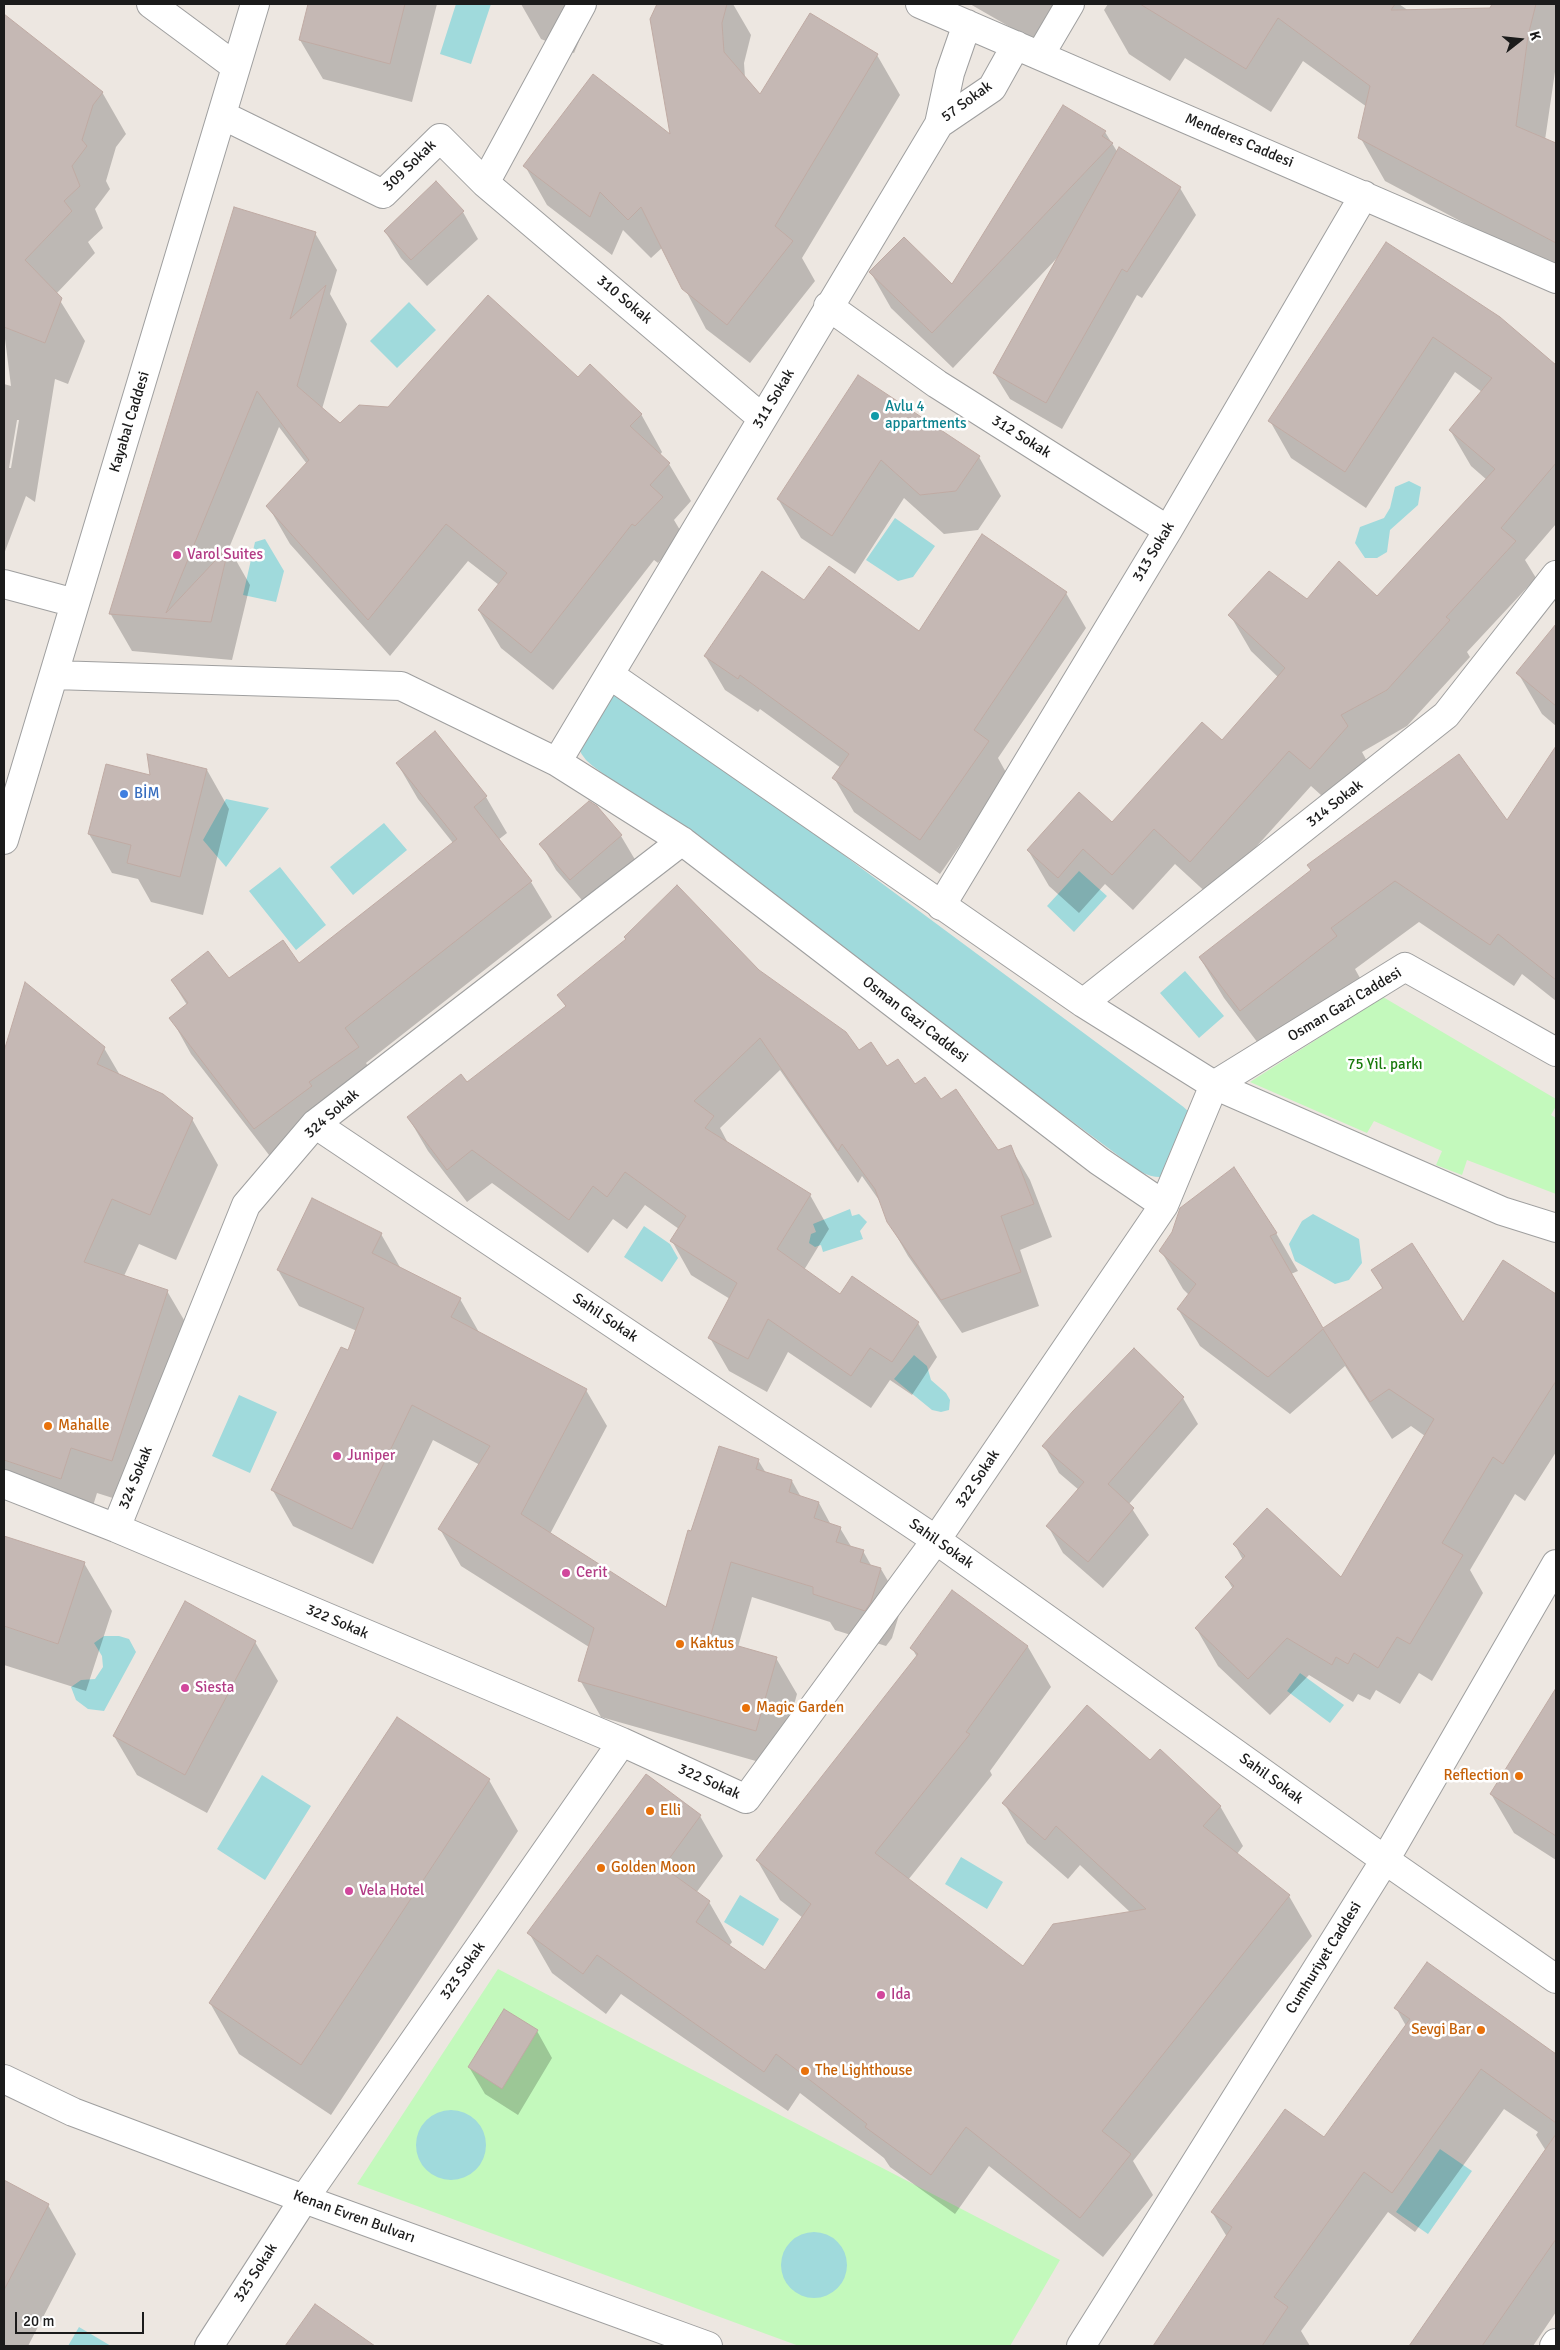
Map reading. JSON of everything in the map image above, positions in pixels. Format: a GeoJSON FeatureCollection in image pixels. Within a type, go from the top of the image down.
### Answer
{"type":"FeatureCollection","features":[{"type":"Feature","properties":{"kind":"street"},"geometry":{"type":"LineString","coordinates":[[151,4],[236,67]]}},
{"type":"Feature","properties":{"kind":"street","name":"Kayabal Caddesi"},"geometry":{"type":"LineString","coordinates":[[4,840],[255,4]]}},
{"type":"Feature","properties":{"kind":"street"},"geometry":{"type":"LineString","coordinates":[[485,183],[582,4]]}},
{"type":"Feature","properties":{"kind":"street","name":"Menderes Caddesi"},"geometry":{"type":"LineString","coordinates":[[920,4],[1556,279]]}},
{"type":"Feature","properties":{"kind":"street","name":"57 Sokak"},"geometry":{"type":"LineString","coordinates":[[939,124],[992,88],[1070,4]]}},
{"type":"Feature","properties":{"kind":"street","name":"57 Sokak"},"geometry":{"type":"LineString","coordinates":[[939,124],[950,73],[967,24]]}},
{"type":"Feature","properties":{"kind":"street","name":"309 Sokak"},"geometry":{"type":"LineString","coordinates":[[222,115],[383,194],[440,138],[485,183]]}},
{"type":"Feature","properties":{"kind":"street","name":"311 Sokak"},"geometry":{"type":"LineString","coordinates":[[557,762],[828,306],[939,124]]}},
{"type":"Feature","properties":{"kind":"street","name":"310 Sokak"},"geometry":{"type":"LineString","coordinates":[[485,183],[762,418]]}},
{"type":"Feature","properties":{"kind":"street","name":"313 Sokak"},"geometry":{"type":"LineString","coordinates":[[941,906],[1168,530],[1364,195]]}},
{"type":"Feature","properties":{"kind":"street","name":"312 Sokak"},"geometry":{"type":"LineString","coordinates":[[828,306],[937,384],[1168,530]]}},
{"type":"Feature","properties":{"kind":"street","name":"314 Sokak"},"geometry":{"type":"LineString","coordinates":[[1083,1003],[1446,716],[1556,575]]}},
{"type":"Feature","properties":{"kind":"street"},"geometry":{"type":"LineString","coordinates":[[4,584],[75,603]]}},
{"type":"Feature","properties":{"kind":"street","name":"Osman Gazi Caddesi"},"geometry":{"type":"LineString","coordinates":[[54,675],[401,686],[557,762],[682,841],[1091,1155],[1164,1205]]}},
{"type":"Feature","properties":{"kind":"street"},"geometry":{"type":"LineString","coordinates":[[610,675],[1083,1003],[1214,1085],[1502,1210],[1556,1228]]}},
{"type":"Feature","properties":{"kind":"street","name":"324 Sokak"},"geometry":{"type":"LineString","coordinates":[[116,1528],[246,1205],[315,1124],[682,841]]}},
{"type":"Feature","properties":{"kind":"street","name":"Osman Gazi Caddesi"},"geometry":{"type":"LineString","coordinates":[[1214,1085],[1405,967],[1556,1052]]}},
{"type":"Feature","properties":{"kind":"street"},"geometry":{"type":"LineString","coordinates":[[1164,1205],[1214,1085]]}},
{"type":"Feature","properties":{"kind":"street","name":"Sahil Sokak"},"geometry":{"type":"LineString","coordinates":[[315,1124],[936,1540],[1385,1860],[1556,1979]]}},
{"type":"Feature","properties":{"kind":"street","name":"322 Sokak"},"geometry":{"type":"LineString","coordinates":[[4,1484],[116,1528],[622,1742],[746,1799],[936,1540],[1164,1205]]}},
{"type":"Feature","properties":{"kind":"street","name":"Cumhuriyet Caddesi"},"geometry":{"type":"LineString","coordinates":[[1081,2346],[1385,1860],[1556,1564]]}},
{"type":"Feature","properties":{"kind":"street","name":"323 Sokak"},"geometry":{"type":"LineString","coordinates":[[304,2199],[622,1742]]}},
{"type":"Feature","properties":{"kind":"street","name":"Kenan Evren Bulvarı"},"geometry":{"type":"LineString","coordinates":[[4,2079],[73,2112],[304,2199],[708,2346]]}},
{"type":"Feature","properties":{"kind":"street","name":"325 Sokak"},"geometry":{"type":"LineString","coordinates":[[209,2346],[304,2199]]}},
{"type":"Feature","properties":{"kind":"green space","name":"75 Yil. parkı"},"geometry":{"type":"Polygon","coordinates":[[[1383,997],[1556,1099],[1556,1106],[1551,1115],[1556,1118],[1556,1194],[1467,1160],[1462,1175],[1436,1165],[1442,1151],[1374,1121],[1367,1133],[1250,1082],[1383,997]]]}},
{"type":"Feature","properties":{"kind":"green space"},"geometry":{"type":"Polygon","coordinates":[[[498,1969],[1060,2260],[1010,2346],[799,2346],[357,2184],[498,1969]]]}},
{"type":"Feature","properties":{"kind":"water"},"geometry":{"type":"Polygon","coordinates":[[[456,4],[491,4],[471,64],[440,54],[456,4]]]}},
{"type":"Feature","properties":{"kind":"water"},"geometry":{"type":"Polygon","coordinates":[[[409,302],[436,330],[397,368],[370,341],[409,302]]]}},
{"type":"Feature","properties":{"kind":"water"},"geometry":{"type":"Polygon","coordinates":[[[1409,481],[1421,487],[1418,505],[1390,530],[1387,552],[1377,558],[1365,558],[1355,543],[1360,527],[1384,518],[1390,508],[1395,487],[1409,481]]]}},
{"type":"Feature","properties":{"kind":"water"},"geometry":{"type":"Polygon","coordinates":[[[895,518],[935,546],[913,577],[898,581],[866,560],[895,518]]]}},
{"type":"Feature","properties":{"kind":"water"},"geometry":{"type":"Polygon","coordinates":[[[265,539],[284,571],[276,602],[243,595],[255,542],[265,539]]]}},
{"type":"Feature","properties":{"kind":"water"},"geometry":{"type":"Polygon","coordinates":[[[226,799],[269,808],[226,867],[203,840],[226,799]]]}},
{"type":"Feature","properties":{"kind":"water"},"geometry":{"type":"Polygon","coordinates":[[[384,823],[407,850],[353,895],[330,867],[384,823]]]}},
{"type":"Feature","properties":{"kind":"water"},"geometry":{"type":"Polygon","coordinates":[[[280,867],[326,925],[296,950],[249,891],[280,867]]]}},
{"type":"Feature","properties":{"kind":"water"},"geometry":{"type":"Polygon","coordinates":[[[1079,871],[1107,896],[1074,932],[1047,906],[1079,871]]]}},
{"type":"Feature","properties":{"kind":"water"},"geometry":{"type":"Polygon","coordinates":[[[1185,971],[1224,1016],[1199,1038],[1160,993],[1185,971]]]}},
{"type":"Feature","properties":{"kind":"water"},"geometry":{"type":"Polygon","coordinates":[[[850,1209],[852,1216],[859,1214],[867,1222],[860,1231],[863,1239],[823,1252],[821,1245],[815,1247],[809,1243],[811,1234],[816,1232],[813,1224],[850,1209]]]}},
{"type":"Feature","properties":{"kind":"water"},"geometry":{"type":"Polygon","coordinates":[[[1313,1214],[1359,1239],[1362,1263],[1349,1280],[1335,1284],[1295,1261],[1289,1244],[1302,1221],[1313,1214]]]}},
{"type":"Feature","properties":{"kind":"water"},"geometry":{"type":"Polygon","coordinates":[[[644,1226],[670,1244],[678,1258],[662,1282],[624,1257],[644,1226]]]}},
{"type":"Feature","properties":{"kind":"water"},"geometry":{"type":"Polygon","coordinates":[[[914,1355],[927,1366],[931,1380],[946,1393],[950,1400],[949,1410],[941,1412],[932,1410],[894,1379],[914,1355]]]}},
{"type":"Feature","properties":{"kind":"water"},"geometry":{"type":"Polygon","coordinates":[[[239,1395],[277,1412],[250,1473],[212,1456],[239,1395]]]}},
{"type":"Feature","properties":{"kind":"water"},"geometry":{"type":"Polygon","coordinates":[[[104,1636],[119,1636],[129,1639],[136,1652],[104,1711],[88,1709],[76,1700],[71,1687],[81,1680],[95,1679],[103,1667],[102,1656],[94,1643],[104,1636]]]}},
{"type":"Feature","properties":{"kind":"water"},"geometry":{"type":"Polygon","coordinates":[[[1300,1673],[1344,1705],[1330,1723],[1287,1691],[1300,1673]]]}},
{"type":"Feature","properties":{"kind":"water"},"geometry":{"type":"Polygon","coordinates":[[[262,1775],[311,1806],[265,1880],[217,1849],[262,1775]]]}},
{"type":"Feature","properties":{"kind":"water"},"geometry":{"type":"Polygon","coordinates":[[[961,1857],[1003,1882],[987,1909],[945,1884],[961,1857]]]}},
{"type":"Feature","properties":{"kind":"water"},"geometry":{"type":"Polygon","coordinates":[[[740,1895],[779,1919],[763,1946],[724,1922],[740,1895]]]}},
{"type":"Feature","properties":{"kind":"water"},"geometry":{"type":"Polygon","coordinates":[[[451,2110],[464,2113],[476,2120],[483,2132],[486,2145],[483,2158],[476,2170],[464,2177],[451,2180],[438,2177],[426,2170],[419,2158],[416,2145],[419,2132],[426,2120],[438,2113],[451,2110]]]}},
{"type":"Feature","properties":{"kind":"water"},"geometry":{"type":"Polygon","coordinates":[[[1440,2149],[1472,2171],[1428,2234],[1396,2212],[1440,2149]]]}},
{"type":"Feature","properties":{"kind":"water"},"geometry":{"type":"Polygon","coordinates":[[[814,2232],[827,2235],[837,2242],[844,2252],[847,2265],[844,2278],[837,2288],[827,2295],[814,2298],[801,2295],[791,2288],[784,2278],[781,2265],[784,2252],[791,2242],[801,2235],[814,2232]]]}},
{"type":"Feature","properties":{"kind":"water"},"geometry":{"type":"Polygon","coordinates":[[[79,2327],[111,2346],[68,2346],[79,2327]]]}},
{"type":"Feature","properties":{"kind":"building"},"geometry":{"type":"Polygon","coordinates":[[[308,4],[405,4],[390,64],[299,40],[308,4]]]}},
{"type":"Feature","properties":{"kind":"building"},"geometry":{"type":"Polygon","coordinates":[[[657,4],[727,4],[722,23],[724,52],[760,94],[810,13],[878,54],[775,226],[793,241],[727,325],[682,289],[641,207],[628,220],[600,192],[590,217],[523,166],[593,74],[670,134],[650,19],[657,4]]]}},
{"type":"Feature","properties":{"kind":"building"},"geometry":{"type":"Polygon","coordinates":[[[1140,4],[1395,4],[1391,10],[1490,8],[1492,4],[1536,4],[1528,36],[1516,126],[1556,143],[1556,243],[1358,138],[1370,86],[1278,18],[1246,69],[1140,4]]]}},
{"type":"Feature","properties":{"kind":"building"},"geometry":{"type":"Polygon","coordinates":[[[4,14],[103,92],[93,105],[82,140],[87,146],[72,166],[80,186],[64,201],[72,211],[25,260],[62,298],[45,343],[4,327],[4,14]]]}},
{"type":"Feature","properties":{"kind":"building"},"geometry":{"type":"Polygon","coordinates":[[[1063,105],[1106,131],[1102,136],[1113,143],[932,333],[869,272],[904,237],[952,284],[1063,105]]]}},
{"type":"Feature","properties":{"kind":"building"},"geometry":{"type":"Polygon","coordinates":[[[1119,147],[1181,187],[1127,272],[1122,269],[1046,403],[993,373],[1119,147]]]}},
{"type":"Feature","properties":{"kind":"building"},"geometry":{"type":"Polygon","coordinates":[[[436,181],[464,211],[411,260],[384,231],[436,181]]]}},
{"type":"Feature","properties":{"kind":"building"},"geometry":{"type":"Polygon","coordinates":[[[234,207],[316,232],[290,319],[326,285],[297,386],[340,423],[359,405],[388,407],[488,295],[578,377],[590,364],[642,414],[630,426],[670,463],[650,485],[663,497],[635,526],[632,524],[531,653],[478,610],[507,573],[446,524],[368,620],[266,506],[309,460],[257,391],[166,613],[229,546],[211,622],[109,614],[234,207]]]}},
{"type":"Feature","properties":{"kind":"building"},"geometry":{"type":"Polygon","coordinates":[[[1386,242],[1500,317],[1556,365],[1556,463],[1501,528],[1516,541],[1446,617],[1450,620],[1387,690],[1341,715],[1348,726],[1310,769],[1289,751],[1190,862],[1154,829],[1112,875],[1083,849],[1058,878],[1027,850],[1079,792],[1112,822],[1202,722],[1222,740],[1285,668],[1228,615],[1269,571],[1307,599],[1339,561],[1377,596],[1495,469],[1449,430],[1492,378],[1433,337],[1345,472],[1268,421],[1386,242]]]}},
{"type":"Feature","properties":{"kind":"building","name":"Avlu 4 appartments"},"geometry":{"type":"Polygon","coordinates":[[[858,375],[980,456],[956,491],[920,495],[881,460],[832,536],[777,499],[858,375]]]}},
{"type":"Feature","properties":{"kind":"building"},"geometry":{"type":"Polygon","coordinates":[[[982,534],[1067,592],[974,730],[989,741],[920,840],[832,778],[849,754],[740,675],[738,679],[704,656],[762,571],[804,600],[829,566],[919,631],[982,534]]]}},
{"type":"Feature","properties":{"kind":"building"},"geometry":{"type":"Polygon","coordinates":[[[1556,624],[1556,706],[1516,673],[1556,624]]]}},
{"type":"Feature","properties":{"kind":"building"},"geometry":{"type":"Polygon","coordinates":[[[435,731],[487,796],[474,807],[532,881],[345,1028],[359,1047],[309,1082],[312,1086],[254,1129],[169,1018],[188,1003],[171,980],[208,951],[229,978],[283,940],[299,963],[457,839],[396,763],[435,731]]]}},
{"type":"Feature","properties":{"kind":"building"},"geometry":{"type":"Polygon","coordinates":[[[1556,746],[1556,980],[1498,934],[1490,945],[1395,881],[1331,928],[1337,936],[1240,1011],[1199,957],[1311,870],[1307,865],[1459,754],[1507,820],[1556,746]]]}},
{"type":"Feature","properties":{"kind":"building"},"geometry":{"type":"Polygon","coordinates":[[[147,754],[207,769],[180,877],[127,863],[131,845],[88,834],[106,764],[150,775],[147,754]]]}},
{"type":"Feature","properties":{"kind":"building"},"geometry":{"type":"Polygon","coordinates":[[[589,801],[597,806],[622,835],[570,880],[539,844],[589,801]]]}},
{"type":"Feature","properties":{"kind":"building"},"geometry":{"type":"Polygon","coordinates":[[[677,885],[759,970],[846,1032],[859,1050],[871,1042],[887,1066],[898,1059],[915,1084],[925,1077],[941,1099],[956,1089],[998,1150],[1011,1145],[1034,1204],[1001,1216],[1021,1272],[941,1300],[887,1222],[875,1189],[842,1144],[838,1151],[760,1038],[694,1101],[714,1116],[705,1128],[811,1194],[777,1249],[840,1294],[852,1276],[919,1322],[892,1362],[870,1348],[851,1376],[768,1319],[748,1359],[708,1338],[737,1283],[670,1241],[686,1216],[625,1172],[607,1197],[593,1186],[569,1220],[472,1150],[447,1170],[407,1117],[461,1074],[467,1082],[566,1006],[557,995],[626,939],[624,937],[677,885]]]}},
{"type":"Feature","properties":{"kind":"building"},"geometry":{"type":"Polygon","coordinates":[[[25,982],[105,1047],[97,1064],[163,1094],[193,1118],[150,1215],[112,1199],[84,1262],[168,1290],[112,1461],[71,1448],[61,1479],[4,1460],[4,1051],[25,982]]]}},
{"type":"Feature","properties":{"kind":"building"},"geometry":{"type":"Polygon","coordinates":[[[1234,1167],[1277,1233],[1270,1236],[1323,1328],[1383,1288],[1371,1270],[1412,1243],[1463,1322],[1503,1260],[1556,1294],[1556,1381],[1503,1464],[1493,1457],[1442,1543],[1463,1555],[1410,1644],[1397,1637],[1378,1668],[1354,1653],[1348,1664],[1336,1657],[1332,1665],[1287,1638],[1248,1679],[1195,1628],[1234,1586],[1225,1577],[1245,1556],[1233,1544],[1267,1508],[1341,1577],[1434,1419],[1389,1389],[1370,1402],[1323,1329],[1268,1377],[1177,1309],[1196,1284],[1159,1251],[1172,1232],[1180,1208],[1234,1167]]]}},
{"type":"Feature","properties":{"kind":"building"},"geometry":{"type":"Polygon","coordinates":[[[312,1198],[382,1233],[372,1253],[461,1298],[451,1317],[587,1389],[521,1514],[666,1607],[688,1530],[691,1531],[719,1446],[759,1459],[756,1469],[792,1480],[789,1492],[819,1502],[814,1518],[841,1527],[836,1542],[864,1550],[860,1562],[881,1568],[871,1602],[865,1611],[813,1594],[813,1587],[731,1562],[710,1638],[777,1657],[756,1731],[578,1681],[594,1628],[438,1529],[490,1446],[412,1405],[352,1529],[271,1490],[341,1347],[348,1350],[364,1308],[277,1270],[312,1198]]]}},
{"type":"Feature","properties":{"kind":"building"},"geometry":{"type":"Polygon","coordinates":[[[1134,1348],[1184,1397],[1108,1484],[1134,1508],[1088,1562],[1046,1526],[1084,1482],[1042,1446],[1134,1348]]]}},
{"type":"Feature","properties":{"kind":"building"},"geometry":{"type":"Polygon","coordinates":[[[4,1536],[85,1562],[58,1644],[4,1626],[4,1536]]]}},
{"type":"Feature","properties":{"kind":"building"},"geometry":{"type":"Polygon","coordinates":[[[952,1590],[1028,1646],[966,1732],[970,1734],[875,1853],[1023,1966],[1053,1924],[1146,1909],[1056,1826],[1045,1840],[1002,1803],[1087,1705],[1150,1760],[1160,1749],[1221,1806],[1203,1826],[1290,1895],[1102,2131],[1131,2154],[1080,2218],[966,2127],[931,2175],[865,2127],[867,2124],[776,2054],[764,2072],[597,1955],[583,1974],[527,1933],[646,1774],[701,1815],[663,1867],[710,1901],[696,1922],[765,1970],[811,1904],[756,1860],[918,1654],[910,1648],[952,1590]]]}},
{"type":"Feature","properties":{"kind":"building","name":"Siesta"},"geometry":{"type":"Polygon","coordinates":[[[185,1601],[256,1641],[185,1775],[113,1736],[185,1601]]]}},
{"type":"Feature","properties":{"kind":"building"},"geometry":{"type":"Polygon","coordinates":[[[1556,1688],[1556,1836],[1490,1794],[1556,1688]]]}},
{"type":"Feature","properties":{"kind":"building","name":"Vela Hotel"},"geometry":{"type":"Polygon","coordinates":[[[397,1717],[490,1779],[301,2065],[209,2003],[397,1717]]]}},
{"type":"Feature","properties":{"kind":"building"},"geometry":{"type":"Polygon","coordinates":[[[1427,1962],[1556,2054],[1556,2123],[1481,2069],[1392,2193],[1364,2172],[1274,2297],[1288,2307],[1262,2346],[1153,2346],[1232,2227],[1211,2212],[1285,2109],[1324,2137],[1410,2019],[1394,2008],[1427,1962]]]}},
{"type":"Feature","properties":{"kind":"building"},"geometry":{"type":"Polygon","coordinates":[[[504,2009],[538,2030],[502,2089],[468,2067],[504,2009]]]}},
{"type":"Feature","properties":{"kind":"building"},"geometry":{"type":"Polygon","coordinates":[[[1556,2134],[1556,2239],[1482,2346],[1409,2346],[1556,2134]]]}},
{"type":"Feature","properties":{"kind":"building"},"geometry":{"type":"Polygon","coordinates":[[[4,2180],[49,2204],[4,2290],[4,2180]]]}},
{"type":"Feature","properties":{"kind":"building"},"geometry":{"type":"Polygon","coordinates":[[[315,2304],[375,2346],[285,2346],[315,2304]]]}},
{"type":"Feature","properties":{"kind":"waterway"},"geometry":{"type":"LineString","coordinates":[[615,734],[1160,1138]]}},
{"type":"Feature","properties":{"kind":"place","name":"Avlu 4 appartments"},"geometry":{"type":"Point","coordinates":[875,416]}},
{"type":"Feature","properties":{"kind":"place","name":"Varol Suites"},"geometry":{"type":"Point","coordinates":[177,555]}},
{"type":"Feature","properties":{"kind":"place","name":"BİM"},"geometry":{"type":"Point","coordinates":[124,794]}},
{"type":"Feature","properties":{"kind":"place","name":"Mahalle"},"geometry":{"type":"Point","coordinates":[48,1426]}},
{"type":"Feature","properties":{"kind":"place","name":"Juniper"},"geometry":{"type":"Point","coordinates":[337,1456]}},
{"type":"Feature","properties":{"kind":"place","name":"Cerit"},"geometry":{"type":"Point","coordinates":[566,1573]}},
{"type":"Feature","properties":{"kind":"place","name":"Kaktus"},"geometry":{"type":"Point","coordinates":[680,1644]}},
{"type":"Feature","properties":{"kind":"place","name":"Siesta"},"geometry":{"type":"Point","coordinates":[185,1688]}},
{"type":"Feature","properties":{"kind":"place","name":"Magic Garden"},"geometry":{"type":"Point","coordinates":[746,1708]}},
{"type":"Feature","properties":{"kind":"place","name":"Reflection"},"geometry":{"type":"Point","coordinates":[1519,1776]}},
{"type":"Feature","properties":{"kind":"place","name":"Elli"},"geometry":{"type":"Point","coordinates":[650,1811]}},
{"type":"Feature","properties":{"kind":"place","name":"Golden Moon"},"geometry":{"type":"Point","coordinates":[601,1868]}},
{"type":"Feature","properties":{"kind":"place","name":"Vela Hotel"},"geometry":{"type":"Point","coordinates":[349,1891]}},
{"type":"Feature","properties":{"kind":"place","name":"Ida"},"geometry":{"type":"Point","coordinates":[881,1995]}},
{"type":"Feature","properties":{"kind":"place","name":"Sevgi Bar"},"geometry":{"type":"Point","coordinates":[1481,2030]}},
{"type":"Feature","properties":{"kind":"place","name":"The Lighthouse"},"geometry":{"type":"Point","coordinates":[805,2071]}}]}
